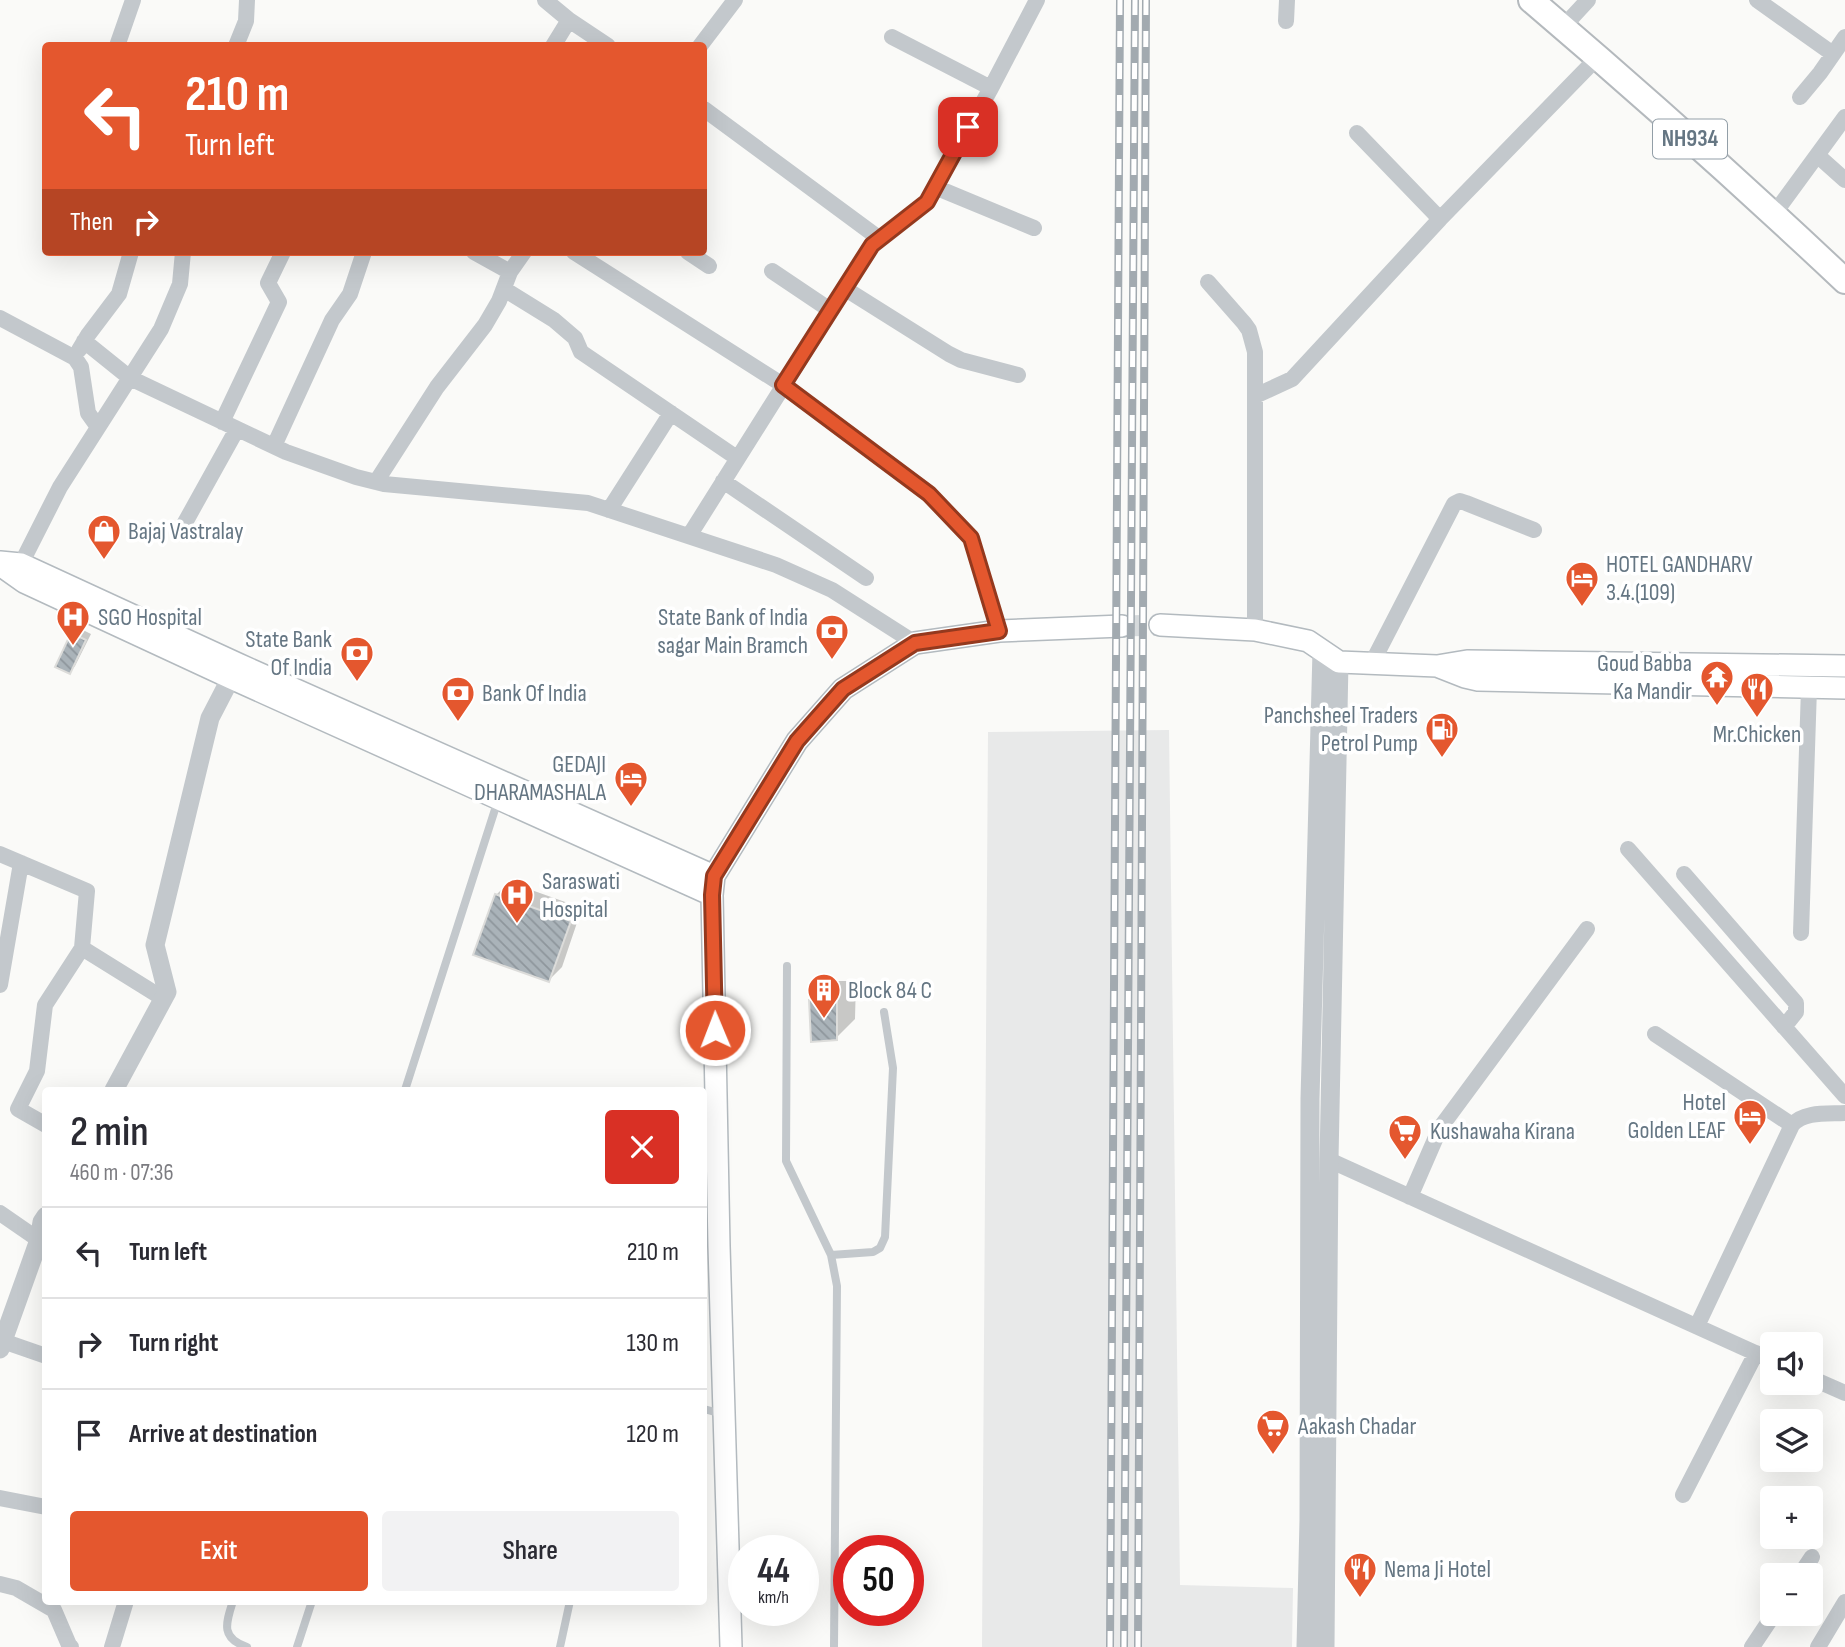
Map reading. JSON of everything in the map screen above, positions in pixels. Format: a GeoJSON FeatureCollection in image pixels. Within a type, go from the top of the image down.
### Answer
{"type":"FeatureCollection","features":[{"type":"Feature","properties":{"kind":"highway","name":"NH934"},"geometry":{"type":"LineString","coordinates":[[1531,0],[1774,214],[1845,281]]}},
{"type":"Feature","properties":{"kind":"main road"},"geometry":{"type":"LineString","coordinates":[[7,564],[498,798],[713,885]]}},
{"type":"Feature","properties":{"kind":"main road"},"geometry":{"type":"LineString","coordinates":[[1160,625],[1255,630],[1308,641],[1331,657],[1372,663],[1437,666],[1467,661],[1845,666]]}},
{"type":"Feature","properties":{"kind":"main road"},"geometry":{"type":"LineString","coordinates":[[731,1647],[724,1415],[711,1245],[713,885],[797,741],[843,689],[915,643],[999,631],[1122,626]]}},
{"type":"Feature","properties":{"kind":"main road"},"geometry":{"type":"LineString","coordinates":[[1437,666],[1478,680],[1845,688]]}},
{"type":"Feature","properties":{"kind":"main road"},"geometry":{"type":"LineString","coordinates":[[235,671],[713,885]]}},
{"type":"Feature","properties":{"kind":"street"},"geometry":{"type":"LineString","coordinates":[[118,42],[133,0]]}},
{"type":"Feature","properties":{"kind":"street"},"geometry":{"type":"LineString","coordinates":[[238,42],[246,21],[247,0]]}},
{"type":"Feature","properties":{"kind":"street"},"geometry":{"type":"LineString","coordinates":[[545,0],[569,20],[603,42]]}},
{"type":"Feature","properties":{"kind":"street"},"geometry":{"type":"LineString","coordinates":[[703,42],[735,0]]}},
{"type":"Feature","properties":{"kind":"street"},"geometry":{"type":"LineString","coordinates":[[1286,21],[1287,0]]}},
{"type":"Feature","properties":{"kind":"street"},"geometry":{"type":"LineString","coordinates":[[1563,27],[1588,0]]}},
{"type":"Feature","properties":{"kind":"street"},"geometry":{"type":"LineString","coordinates":[[1757,0],[1833,54]]}},
{"type":"Feature","properties":{"kind":"street"},"geometry":{"type":"LineString","coordinates":[[689,536],[872,245],[927,202],[991,88],[1034,1]]}},
{"type":"Feature","properties":{"kind":"street"},"geometry":{"type":"LineString","coordinates":[[555,42],[569,20]]}},
{"type":"Feature","properties":{"kind":"street"},"geometry":{"type":"LineString","coordinates":[[892,37],[991,88]]}},
{"type":"Feature","properties":{"kind":"street"},"geometry":{"type":"LineString","coordinates":[[1800,97],[1845,37]]}},
{"type":"Feature","properties":{"kind":"street"},"geometry":{"type":"LineString","coordinates":[[1255,396],[1292,379],[1440,219],[1598,57]]}},
{"type":"Feature","properties":{"kind":"street"},"geometry":{"type":"LineString","coordinates":[[707,111],[880,239]]}},
{"type":"Feature","properties":{"kind":"street"},"geometry":{"type":"LineString","coordinates":[[1774,214],[1845,117]]}},
{"type":"Feature","properties":{"kind":"street"},"geometry":{"type":"LineString","coordinates":[[1357,133],[1440,219]]}},
{"type":"Feature","properties":{"kind":"street"},"geometry":{"type":"LineString","coordinates":[[1817,155],[1845,180]]}},
{"type":"Feature","properties":{"kind":"street"},"geometry":{"type":"LineString","coordinates":[[935,187],[1034,228]]}},
{"type":"Feature","properties":{"kind":"street"},"geometry":{"type":"LineString","coordinates":[[75,358],[84,341],[119,294],[130,256]]}},
{"type":"Feature","properties":{"kind":"street"},"geometry":{"type":"LineString","coordinates":[[7,564],[60,487],[161,329],[180,284],[183,256]]}},
{"type":"Feature","properties":{"kind":"street"},"geometry":{"type":"LineString","coordinates":[[183,528],[230,425],[279,302],[268,283],[281,256]]}},
{"type":"Feature","properties":{"kind":"street"},"geometry":{"type":"LineString","coordinates":[[274,446],[332,320],[350,295],[363,256]]}},
{"type":"Feature","properties":{"kind":"street"},"geometry":{"type":"LineString","coordinates":[[481,256],[510,272]]}},
{"type":"Feature","properties":{"kind":"street"},"geometry":{"type":"LineString","coordinates":[[376,482],[437,387],[485,325],[499,301],[510,272],[521,256]]}},
{"type":"Feature","properties":{"kind":"street"},"geometry":{"type":"LineString","coordinates":[[581,256],[783,385],[929,494],[971,538],[999,631]]}},
{"type":"Feature","properties":{"kind":"street"},"geometry":{"type":"LineString","coordinates":[[694,256],[709,266]]}},
{"type":"Feature","properties":{"kind":"street"},"geometry":{"type":"LineString","coordinates":[[772,271],[830,310]]}},
{"type":"Feature","properties":{"kind":"street"},"geometry":{"type":"LineString","coordinates":[[1208,282],[1249,331],[1255,352],[1255,630]]}},
{"type":"Feature","properties":{"kind":"street"},"geometry":{"type":"LineString","coordinates":[[844,288],[949,354],[961,360],[1018,375]]}},
{"type":"Feature","properties":{"kind":"street"},"geometry":{"type":"LineString","coordinates":[[504,289],[554,320],[575,338],[581,352],[737,458]]}},
{"type":"Feature","properties":{"kind":"street"},"geometry":{"type":"LineString","coordinates":[[0,318],[75,358],[81,367],[88,413],[98,427]]}},
{"type":"Feature","properties":{"kind":"street"},"geometry":{"type":"LineString","coordinates":[[84,341],[130,378],[274,446],[356,477],[376,482],[588,503],[776,565],[832,590],[915,643]]}},
{"type":"Feature","properties":{"kind":"street"},"geometry":{"type":"LineString","coordinates":[[609,510],[671,413]]}},
{"type":"Feature","properties":{"kind":"street"},"geometry":{"type":"LineString","coordinates":[[723,481],[866,578]]}},
{"type":"Feature","properties":{"kind":"street"},"geometry":{"type":"LineString","coordinates":[[1372,663],[1454,504],[1460,501],[1534,530]]}},
{"type":"Feature","properties":{"kind":"street"},"geometry":{"type":"LineString","coordinates":[[1325,1647],[1331,657]]}},
{"type":"Feature","properties":{"kind":"street"},"geometry":{"type":"LineString","coordinates":[[1306,1647],[1310,1099],[1331,657]]}},
{"type":"Feature","properties":{"kind":"street"},"geometry":{"type":"LineString","coordinates":[[116,1087],[167,992],[155,945],[210,719],[235,671]]}},
{"type":"Feature","properties":{"kind":"street"},"geometry":{"type":"LineString","coordinates":[[1801,933],[1809,688]]}},
{"type":"Feature","properties":{"kind":"street"},"geometry":{"type":"LineString","coordinates":[[1628,849],[1845,1096]]}},
{"type":"Feature","properties":{"kind":"street"},"geometry":{"type":"LineString","coordinates":[[0,854],[88,891],[82,948],[45,1005],[37,1070],[18,1110],[42,1123]]}},
{"type":"Feature","properties":{"kind":"street"},"geometry":{"type":"LineString","coordinates":[[0,985],[21,863]]}},
{"type":"Feature","properties":{"kind":"street"},"geometry":{"type":"LineString","coordinates":[[1684,874],[1797,1003],[1796,1012],[1784,1027]]}},
{"type":"Feature","properties":{"kind":"street"},"geometry":{"type":"LineString","coordinates":[[1410,1197],[1440,1128],[1587,929]]}},
{"type":"Feature","properties":{"kind":"street"},"geometry":{"type":"LineString","coordinates":[[82,948],[164,999]]}},
{"type":"Feature","properties":{"kind":"street"},"geometry":{"type":"LineString","coordinates":[[1655,1034],[1792,1125]]}},
{"type":"Feature","properties":{"kind":"street"},"geometry":{"type":"LineString","coordinates":[[1697,1326],[1792,1125],[1805,1116],[1845,1113]]}},
{"type":"Feature","properties":{"kind":"street"},"geometry":{"type":"LineString","coordinates":[[1329,1160],[1760,1355]]}},
{"type":"Feature","properties":{"kind":"street"},"geometry":{"type":"LineString","coordinates":[[0,1213],[39,1240]]}},
{"type":"Feature","properties":{"kind":"street"},"geometry":{"type":"LineString","coordinates":[[42,1222],[39,1240],[1,1343],[42,1355]]}},
{"type":"Feature","properties":{"kind":"street"},"geometry":{"type":"LineString","coordinates":[[1683,1495],[1756,1353]]}},
{"type":"Feature","properties":{"kind":"street"},"geometry":{"type":"LineString","coordinates":[[1823,1383],[1845,1393]]}},
{"type":"Feature","properties":{"kind":"street"},"geometry":{"type":"LineString","coordinates":[[0,1498],[42,1506]]}},
{"type":"Feature","properties":{"kind":"street"},"geometry":{"type":"LineString","coordinates":[[1808,1563],[1812,1557]]}},
{"type":"Feature","properties":{"kind":"street"},"geometry":{"type":"LineString","coordinates":[[0,1584],[16,1588],[42,1603]]}},
{"type":"Feature","properties":{"kind":"street"},"geometry":{"type":"LineString","coordinates":[[1818,1647],[1845,1602]]}},
{"type":"Feature","properties":{"kind":"street"},"geometry":{"type":"LineString","coordinates":[[45,1605],[54,1610],[71,1647]]}},
{"type":"Feature","properties":{"kind":"street"},"geometry":{"type":"LineString","coordinates":[[112,1647],[125,1605]]}},
{"type":"Feature","properties":{"kind":"street"},"geometry":{"type":"LineString","coordinates":[[1752,1647],[1766,1626]]}},
{"type":"Feature","properties":{"kind":"lane"},"geometry":{"type":"LineString","coordinates":[[406,1087],[498,798]]}},
{"type":"Feature","properties":{"kind":"lane"},"geometry":{"type":"LineString","coordinates":[[787,966],[786,1161],[831,1255],[837,1286],[834,1647]]}},
{"type":"Feature","properties":{"kind":"lane"},"geometry":{"type":"LineString","coordinates":[[831,1255],[873,1252],[880,1248],[885,1237],[893,1068],[884,1012]]}},
{"type":"Feature","properties":{"kind":"lane"},"geometry":{"type":"LineString","coordinates":[[707,1410],[724,1415]]}},
{"type":"Feature","properties":{"kind":"lane"},"geometry":{"type":"LineString","coordinates":[[232,1605],[227,1630],[230,1638],[247,1647]]}},
{"type":"Feature","properties":{"kind":"lane"},"geometry":{"type":"LineString","coordinates":[[297,1647],[311,1605]]}},
{"type":"Feature","properties":{"kind":"lane"},"geometry":{"type":"LineString","coordinates":[[560,1647],[569,1605]]}},
{"type":"Feature","properties":{"kind":"shaded area"},"geometry":{"type":"Polygon","coordinates":[[[1169,730],[1180,1585],[1293,1588],[1292,1647],[982,1647],[988,732],[1169,730]]]}},
{"type":"Feature","properties":{"kind":"building"},"geometry":{"type":"Polygon","coordinates":[[[71,633],[86,640],[70,674],[55,667],[71,633]]]}},
{"type":"Feature","properties":{"kind":"building"},"geometry":{"type":"Polygon","coordinates":[[[495,894],[571,921],[549,982],[473,955],[495,894]]]}},
{"type":"Feature","properties":{"kind":"building","name":"Block 84 C"},"geometry":{"type":"Polygon","coordinates":[[[809,1000],[837,1000],[837,1040],[811,1042],[809,1000]]]}},
{"type":"Feature","properties":{"kind":"tunnel"},"geometry":{"type":"LineString","coordinates":[[1122,626],[1160,625]]}},
{"type":"Feature","properties":{"kind":"railway"},"geometry":{"type":"LineString","coordinates":[[1110,1647],[1120,0]]}},
{"type":"Feature","properties":{"kind":"railway"},"geometry":{"type":"LineString","coordinates":[[1124,1647],[1135,0]]}},
{"type":"Feature","properties":{"kind":"railway"},"geometry":{"type":"LineString","coordinates":[[1138,1647],[1146,0]]}},
{"type":"Feature","properties":{"kind":"place","name":"Bajaj Vastralay"},"geometry":{"type":"Point","coordinates":[104,561]}},
{"type":"Feature","properties":{"kind":"place","name":"HOTEL GANDHARV 3.4.(109)"},"geometry":{"type":"Point","coordinates":[1582,608]}},
{"type":"Feature","properties":{"kind":"place","name":"SGO Hospital"},"geometry":{"type":"Point","coordinates":[73,647]}},
{"type":"Feature","properties":{"kind":"place","name":"State Bank of India sagar Main Bramch"},"geometry":{"type":"Point","coordinates":[832,661]}},
{"type":"Feature","properties":{"kind":"place","name":"State Bank Of India"},"geometry":{"type":"Point","coordinates":[357,683]}},
{"type":"Feature","properties":{"kind":"place","name":"Goud Babba Ka Mandir"},"geometry":{"type":"Point","coordinates":[1717,707]}},
{"type":"Feature","properties":{"kind":"place","name":"Mr.Chicken"},"geometry":{"type":"Point","coordinates":[1757,719]}},
{"type":"Feature","properties":{"kind":"place","name":"Bank Of India"},"geometry":{"type":"Point","coordinates":[458,723]}},
{"type":"Feature","properties":{"kind":"place","name":"Panchsheel Traders Petrol Pump"},"geometry":{"type":"Point","coordinates":[1442,759]}},
{"type":"Feature","properties":{"kind":"place","name":"GEDAJI DHARAMASHALA"},"geometry":{"type":"Point","coordinates":[631,808]}},
{"type":"Feature","properties":{"kind":"place","name":"Saraswati Hospital"},"geometry":{"type":"Point","coordinates":[517,925]}},
{"type":"Feature","properties":{"kind":"place","name":"Block 84 C"},"geometry":{"type":"Point","coordinates":[824,1020]}},
{"type":"Feature","properties":{"kind":"place","name":"Hotel Golden LEAF"},"geometry":{"type":"Point","coordinates":[1750,1146]}},
{"type":"Feature","properties":{"kind":"place","name":"Kushawaha Kirana"},"geometry":{"type":"Point","coordinates":[1405,1161]}},
{"type":"Feature","properties":{"kind":"place","name":"Aakash Chadar"},"geometry":{"type":"Point","coordinates":[1273,1456]}},
{"type":"Feature","properties":{"kind":"place","name":"Nema Ji Hotel"},"geometry":{"type":"Point","coordinates":[1360,1599]}},
{"type":"Feature","properties":{"kind":"route"},"geometry":{"type":"LineString","coordinates":[[715,1030],[712,895],[714,876],[797,741],[843,689],[915,643],[999,631],[971,538],[929,494],[783,385],[872,245],[927,202],[968,127]]}}]}
